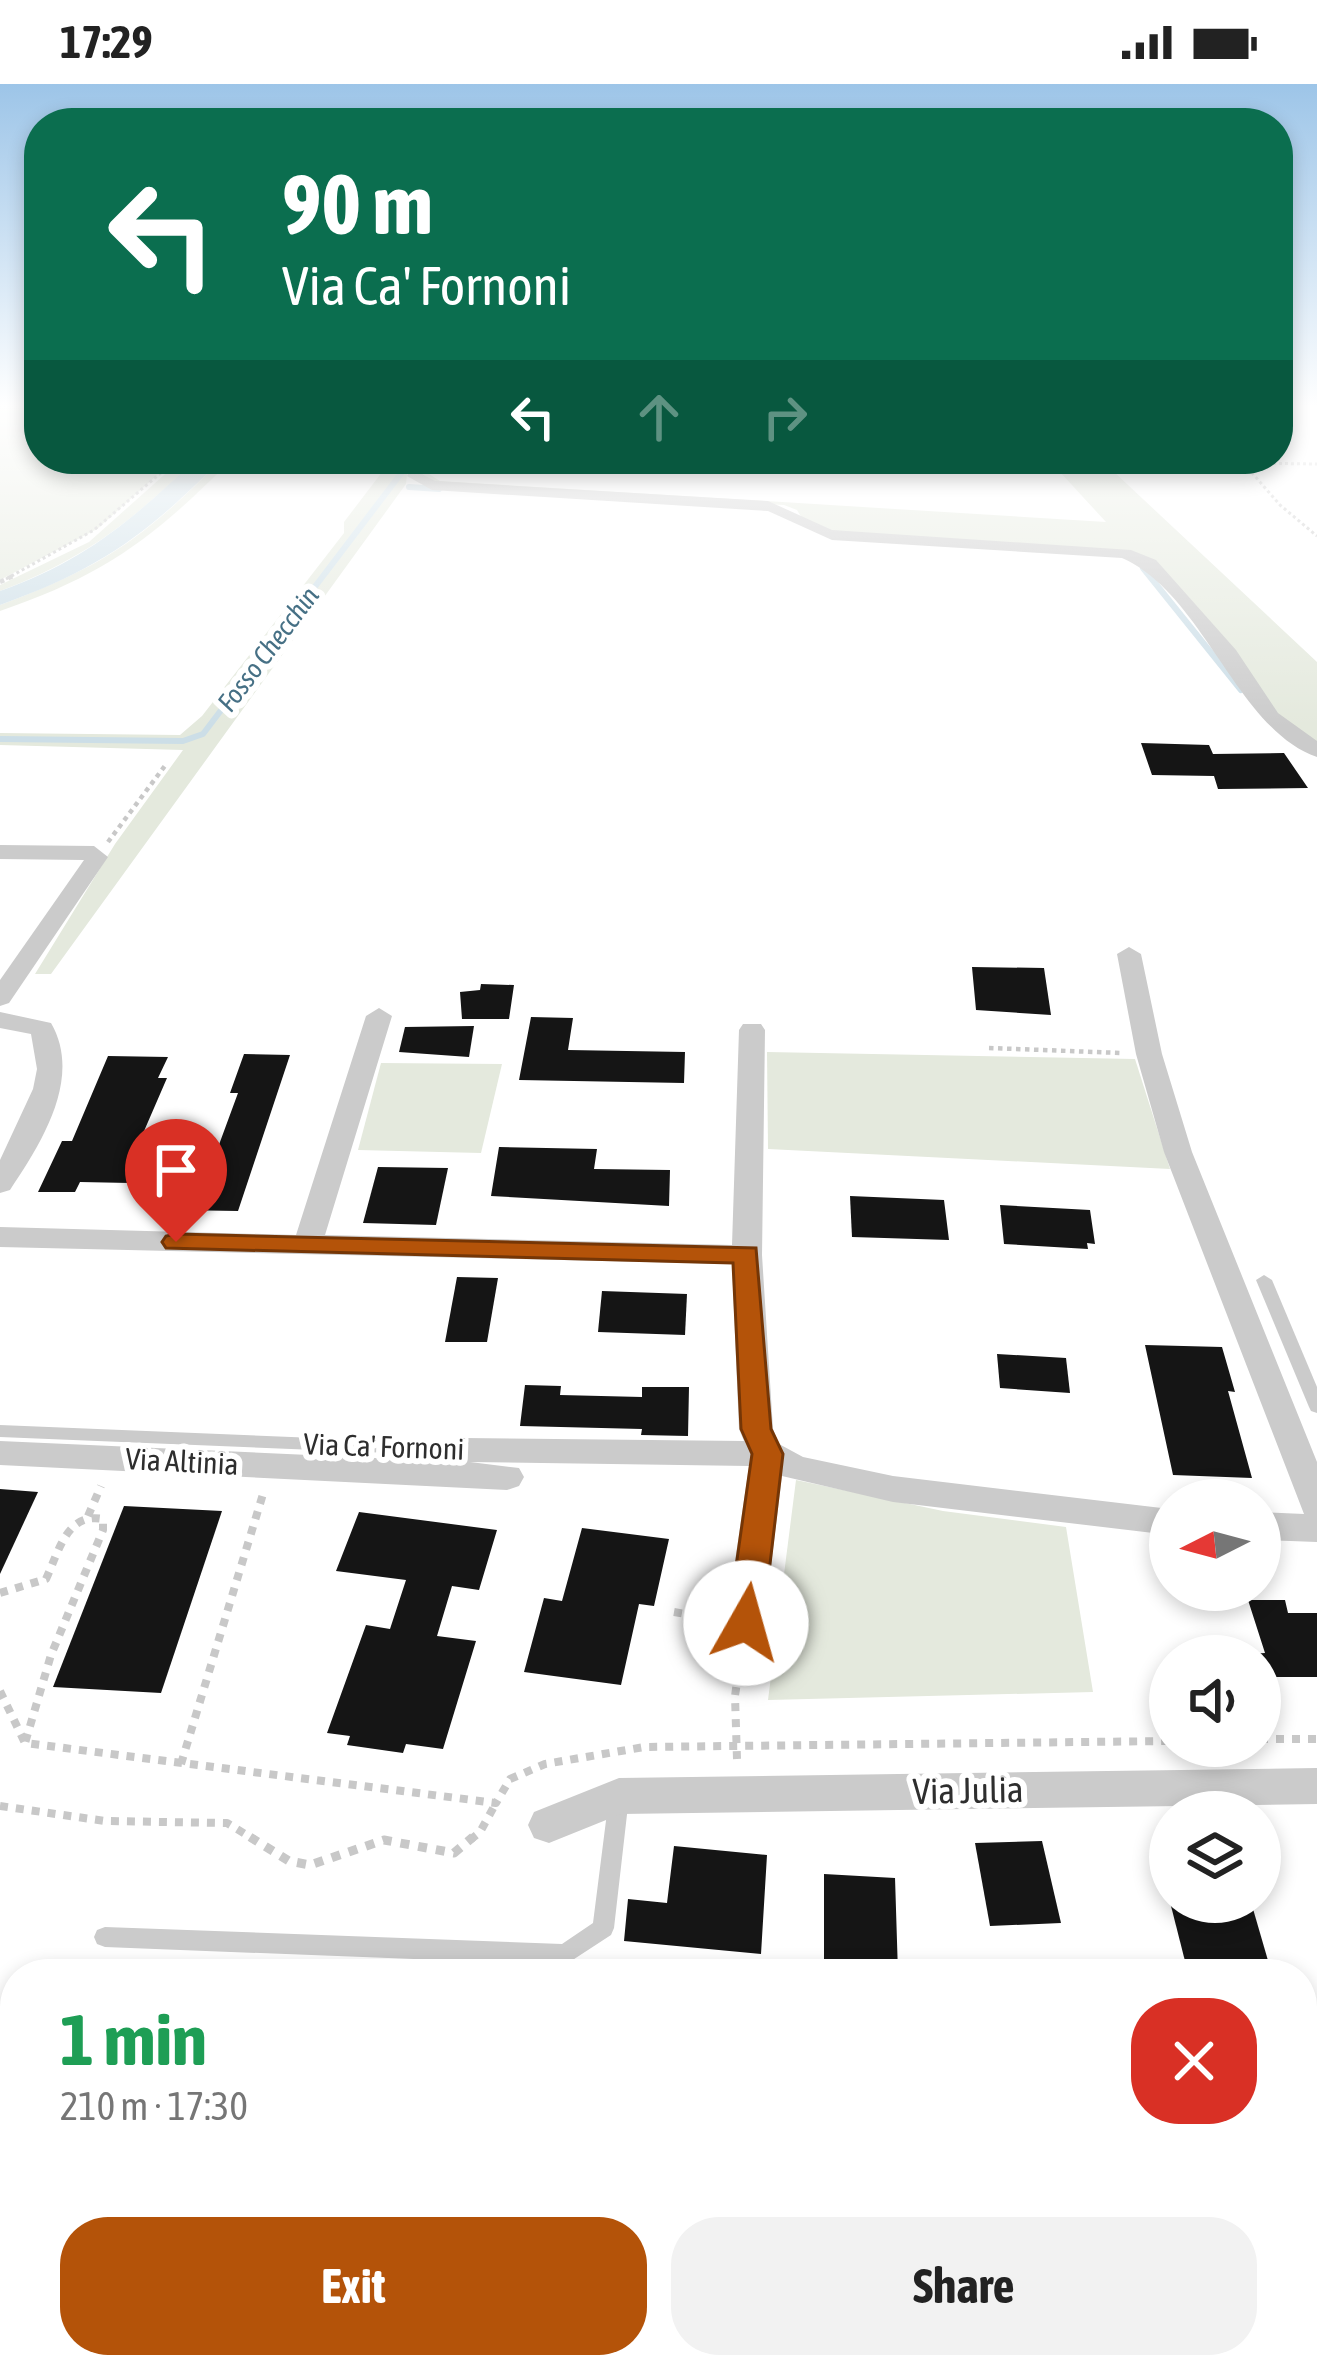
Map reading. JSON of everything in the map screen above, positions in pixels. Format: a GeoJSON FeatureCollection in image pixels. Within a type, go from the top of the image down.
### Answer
{"type":"FeatureCollection","features":[{"type":"Feature","properties":{"kind":"street"},"geometry":{"type":"LineString","coordinates":[[791,512],[809,530],[832,536],[1135,556],[1150,564],[1175,598],[1221,644],[1270,717],[1317,751]]}},
{"type":"Feature","properties":{"kind":"street"},"geometry":{"type":"LineString","coordinates":[[0,852],[94,853],[97,857],[0,998]]}},
{"type":"Feature","properties":{"kind":"street"},"geometry":{"type":"LineString","coordinates":[[1129,954],[1149,1054],[1178,1152],[1317,1506]]}},
{"type":"Feature","properties":{"kind":"street"},"geometry":{"type":"LineString","coordinates":[[307,1246],[380,1016]]}},
{"type":"Feature","properties":{"kind":"street"},"geometry":{"type":"LineString","coordinates":[[0,1020],[42,1029],[50,1052],[38,1114],[0,1184]]}},
{"type":"Feature","properties":{"kind":"street"},"geometry":{"type":"LineString","coordinates":[[746,1623],[767,1454],[756,1429],[746,1255],[752,1030]]}},
{"type":"Feature","properties":{"kind":"street"},"geometry":{"type":"LineString","coordinates":[[0,1237],[746,1255]]}},
{"type":"Feature","properties":{"kind":"street","name":"Via Ca' Fornoni"},"geometry":{"type":"LineString","coordinates":[[464,1450],[767,1454],[800,1471],[876,1485],[1149,1520]]}},
{"type":"Feature","properties":{"kind":"street","name":"Via Altinia"},"geometry":{"type":"LineString","coordinates":[[0,1453],[508,1477]]}},
{"type":"Feature","properties":{"kind":"street"},"geometry":{"type":"LineString","coordinates":[[1281,1527],[1317,1528]]}},
{"type":"Feature","properties":{"kind":"street","name":"Via Julia"},"geometry":{"type":"LineString","coordinates":[[550,1825],[619,1796],[1317,1786]]}},
{"type":"Feature","properties":{"kind":"lane"},"geometry":{"type":"LineString","coordinates":[[1264,1280],[1317,1407]]}},
{"type":"Feature","properties":{"kind":"lane","name":"Via Ca' Fornoni"},"geometry":{"type":"LineString","coordinates":[[0,1431],[464,1450]]}},
{"type":"Feature","properties":{"kind":"lane"},"geometry":{"type":"LineString","coordinates":[[105,1937],[565,1955],[603,1928],[619,1796]]}},
{"type":"Feature","properties":{"kind":"path"},"geometry":{"type":"LineString","coordinates":[[0,582],[67,551],[120,512]]}},
{"type":"Feature","properties":{"kind":"path"},"geometry":{"type":"LineString","coordinates":[[1288,512],[1317,536]]}},
{"type":"Feature","properties":{"kind":"path"},"geometry":{"type":"LineString","coordinates":[[97,857],[167,763]]}},
{"type":"Feature","properties":{"kind":"path"},"geometry":{"type":"LineString","coordinates":[[989,1048],[1149,1054]]}},
{"type":"Feature","properties":{"kind":"path"},"geometry":{"type":"LineString","coordinates":[[88,1516],[100,1486]]}},
{"type":"Feature","properties":{"kind":"path"},"geometry":{"type":"LineString","coordinates":[[181,1763],[263,1494]]}},
{"type":"Feature","properties":{"kind":"path"},"geometry":{"type":"LineString","coordinates":[[0,1593],[46,1579],[72,1524],[88,1516],[103,1519],[103,1530],[50,1655],[26,1743]]}},
{"type":"Feature","properties":{"kind":"path"},"geometry":{"type":"LineString","coordinates":[[741,1793],[735,1696],[746,1623]]}},
{"type":"Feature","properties":{"kind":"path"},"geometry":{"type":"LineString","coordinates":[[0,1691],[26,1743]]}},
{"type":"Feature","properties":{"kind":"path"},"geometry":{"type":"LineString","coordinates":[[1281,1739],[1317,1739]]}},
{"type":"Feature","properties":{"kind":"path"},"geometry":{"type":"LineString","coordinates":[[0,1806],[104,1821],[226,1823],[289,1861],[310,1865],[384,1840],[454,1852],[480,1832],[510,1779],[544,1764],[644,1747],[1149,1741]]}},
{"type":"Feature","properties":{"kind":"path"},"geometry":{"type":"LineString","coordinates":[[26,1743],[496,1803]]}},
{"type":"Feature","properties":{"kind":"shaded area"},"geometry":{"type":"Polygon","coordinates":[[[0,512],[116,512],[97,529],[0,580],[0,512]]]}},
{"type":"Feature","properties":{"kind":"shaded area"},"geometry":{"type":"Polygon","coordinates":[[[123,512],[136,512],[82,552],[0,591],[0,585],[89,542],[123,512]]]}},
{"type":"Feature","properties":{"kind":"shaded area"},"geometry":{"type":"Polygon","coordinates":[[[136,512],[166,512],[95,563],[0,605],[0,591],[106,537],[136,512]]]}},
{"type":"Feature","properties":{"kind":"shaded area"},"geometry":{"type":"Polygon","coordinates":[[[166,512],[177,512],[99,568],[0,611],[0,605],[68,577],[166,512]]]}},
{"type":"Feature","properties":{"kind":"shaded area"},"geometry":{"type":"Polygon","coordinates":[[[352,512],[386,512],[51,974],[35,974],[115,844],[183,750],[0,745],[0,733],[180,735],[202,716],[344,533],[344,522],[352,512]]]}},
{"type":"Feature","properties":{"kind":"shaded area"},"geometry":{"type":"Polygon","coordinates":[[[798,512],[945,512],[1106,522],[1097,512],[1157,512],[1317,662],[1317,745],[1276,716],[1146,557],[846,535],[805,523],[798,512]]]}},
{"type":"Feature","properties":{"kind":"shaded area"},"geometry":{"type":"Polygon","coordinates":[[[767,1052],[1135,1059],[1170,1169],[768,1149],[767,1052]]]}},
{"type":"Feature","properties":{"kind":"shaded area"},"geometry":{"type":"Polygon","coordinates":[[[381,1063],[502,1064],[481,1153],[358,1150],[381,1063]]]}},
{"type":"Feature","properties":{"kind":"shaded area"},"geometry":{"type":"Polygon","coordinates":[[[796,1480],[943,1511],[1066,1527],[1093,1692],[768,1700],[796,1480]]]}},
{"type":"Feature","properties":{"kind":"building"},"geometry":{"type":"Polygon","coordinates":[[[1141,743],[1209,745],[1213,754],[1284,753],[1308,788],[1218,789],[1214,776],[1152,775],[1141,743]]]}},
{"type":"Feature","properties":{"kind":"building"},"geometry":{"type":"Polygon","coordinates":[[[972,967],[1044,968],[1051,1015],[976,1010],[972,967]]]}},
{"type":"Feature","properties":{"kind":"building"},"geometry":{"type":"Polygon","coordinates":[[[481,984],[514,985],[509,1019],[462,1019],[460,992],[480,990],[481,984]]]}},
{"type":"Feature","properties":{"kind":"building"},"geometry":{"type":"Polygon","coordinates":[[[531,1017],[573,1018],[568,1050],[685,1052],[684,1083],[519,1080],[531,1017]]]}},
{"type":"Feature","properties":{"kind":"building"},"geometry":{"type":"Polygon","coordinates":[[[474,1026],[469,1057],[399,1052],[405,1027],[474,1026]]]}},
{"type":"Feature","properties":{"kind":"building"},"geometry":{"type":"Polygon","coordinates":[[[244,1054],[290,1055],[238,1211],[176,1210],[188,1180],[206,1180],[238,1093],[230,1093],[244,1054]]]}},
{"type":"Feature","properties":{"kind":"building"},"geometry":{"type":"Polygon","coordinates":[[[108,1056],[168,1057],[158,1078],[167,1078],[138,1145],[146,1146],[130,1183],[80,1182],[75,1192],[38,1192],[62,1141],[72,1141],[108,1056]]]}},
{"type":"Feature","properties":{"kind":"building"},"geometry":{"type":"Polygon","coordinates":[[[499,1147],[597,1149],[594,1169],[670,1170],[669,1206],[491,1196],[499,1147]]]}},
{"type":"Feature","properties":{"kind":"building"},"geometry":{"type":"Polygon","coordinates":[[[378,1167],[448,1168],[436,1225],[363,1223],[378,1167]]]}},
{"type":"Feature","properties":{"kind":"building"},"geometry":{"type":"Polygon","coordinates":[[[850,1196],[944,1200],[949,1240],[852,1237],[850,1196]]]}},
{"type":"Feature","properties":{"kind":"building"},"geometry":{"type":"Polygon","coordinates":[[[1000,1205],[1090,1210],[1095,1244],[1087,1243],[1088,1249],[1004,1244],[1000,1205]]]}},
{"type":"Feature","properties":{"kind":"building"},"geometry":{"type":"Polygon","coordinates":[[[457,1277],[498,1278],[487,1342],[445,1342],[457,1277]]]}},
{"type":"Feature","properties":{"kind":"building"},"geometry":{"type":"Polygon","coordinates":[[[602,1291],[687,1294],[685,1335],[598,1332],[602,1291]]]}},
{"type":"Feature","properties":{"kind":"building"},"geometry":{"type":"Polygon","coordinates":[[[1145,1345],[1222,1347],[1235,1392],[1228,1391],[1252,1478],[1173,1475],[1145,1345]]]}},
{"type":"Feature","properties":{"kind":"building"},"geometry":{"type":"Polygon","coordinates":[[[997,1354],[1066,1358],[1070,1393],[1000,1388],[997,1354]]]}},
{"type":"Feature","properties":{"kind":"building"},"geometry":{"type":"Polygon","coordinates":[[[525,1385],[561,1386],[560,1395],[642,1397],[642,1387],[689,1387],[688,1436],[641,1435],[642,1429],[520,1426],[525,1385]]]}},
{"type":"Feature","properties":{"kind":"building"},"geometry":{"type":"Polygon","coordinates":[[[0,1489],[38,1492],[0,1574],[0,1489]]]}},
{"type":"Feature","properties":{"kind":"building"},"geometry":{"type":"Polygon","coordinates":[[[124,1506],[222,1511],[161,1693],[53,1687],[124,1506]]]}},
{"type":"Feature","properties":{"kind":"building"},"geometry":{"type":"Polygon","coordinates":[[[359,1512],[497,1530],[479,1590],[452,1586],[437,1636],[476,1641],[443,1749],[406,1744],[403,1753],[347,1745],[350,1736],[327,1733],[366,1625],[390,1629],[406,1580],[336,1571],[359,1512]]]}},
{"type":"Feature","properties":{"kind":"building"},"geometry":{"type":"Polygon","coordinates":[[[582,1528],[669,1539],[654,1606],[639,1604],[621,1685],[524,1672],[544,1598],[562,1601],[582,1528]]]}},
{"type":"Feature","properties":{"kind":"building"},"geometry":{"type":"Polygon","coordinates":[[[1281,1600],[1285,1600],[1288,1613],[1317,1613],[1317,1677],[1281,1677],[1281,1635],[1259,1635],[1252,1611],[1281,1611],[1281,1600]]]}},
{"type":"Feature","properties":{"kind":"building"},"geometry":{"type":"Polygon","coordinates":[[[1042,1841],[1061,1923],[990,1926],[975,1843],[1042,1841]]]}},
{"type":"Feature","properties":{"kind":"building"},"geometry":{"type":"Polygon","coordinates":[[[674,1846],[767,1855],[761,1954],[624,1941],[628,1899],[667,1903],[674,1846]]]}},
{"type":"Feature","properties":{"kind":"building"},"geometry":{"type":"Polygon","coordinates":[[[824,1874],[895,1878],[898,1959],[824,1959],[824,1874]]]}},
{"type":"Feature","properties":{"kind":"building"},"geometry":{"type":"Polygon","coordinates":[[[1175,1923],[1257,1923],[1268,1959],[1184,1959],[1175,1923]]]}},
{"type":"Feature","properties":{"kind":"waterway","name":"Fosso Checchin"},"geometry":{"type":"LineString","coordinates":[[0,739],[183,741],[203,734],[372,512]]}},
{"type":"Feature","properties":{"kind":"waterway"},"geometry":{"type":"LineString","coordinates":[[1143,568],[1241,690]]}},
{"type":"Feature","properties":{"kind":"route"},"geometry":{"type":"LineString","coordinates":[[176,1242],[746,1255],[756,1429],[767,1454],[746,1623]]}}]}
